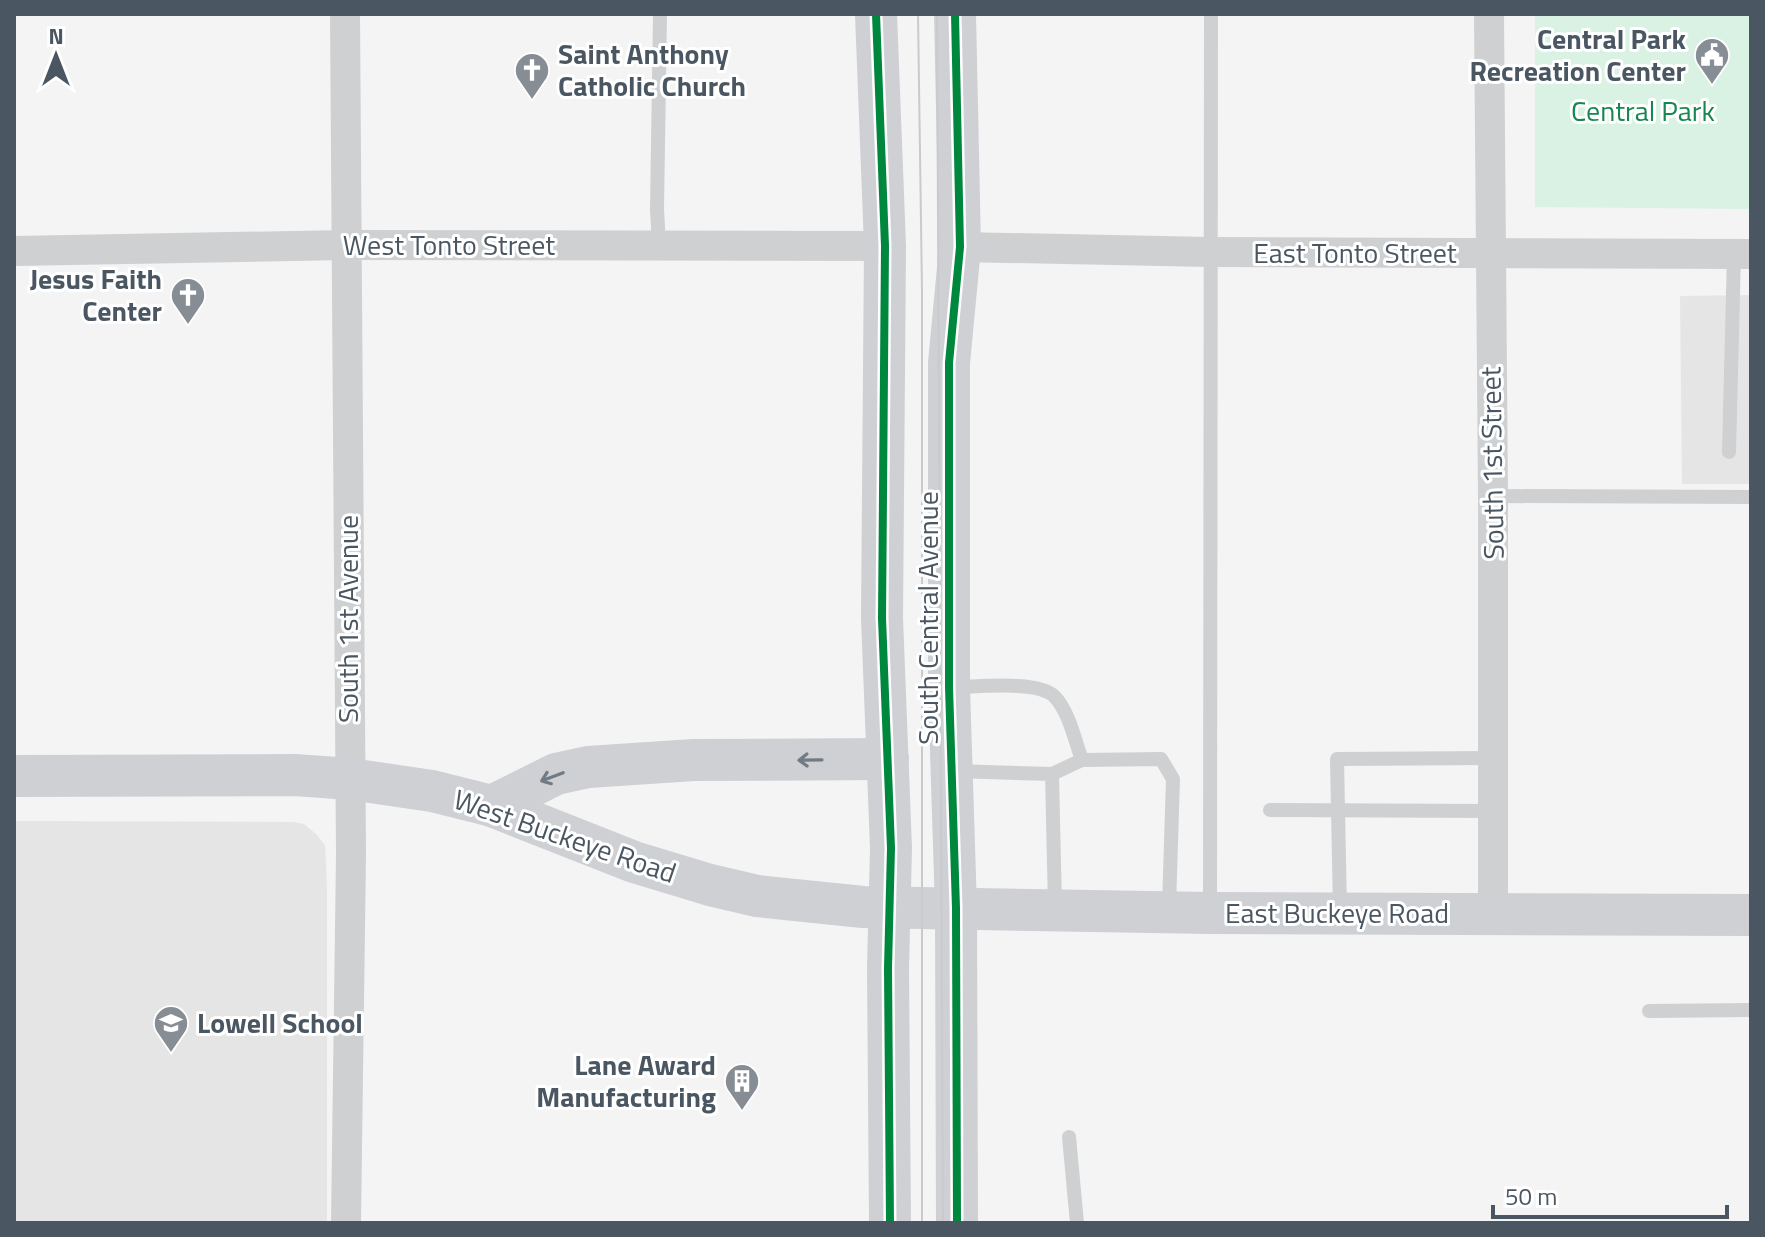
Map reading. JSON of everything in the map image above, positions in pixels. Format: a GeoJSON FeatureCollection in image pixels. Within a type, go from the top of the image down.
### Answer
{"type":"FeatureCollection","features":[{"type":"Feature","properties":{"kind":"main road","name":"South Central Avenue"},"geometry":{"type":"LineString","coordinates":[[876,14],[885,246],[882,618],[888,759],[923,908],[957,1223]]}},
{"type":"Feature","properties":{"kind":"main road","name":"South Central Avenue"},"geometry":{"type":"LineString","coordinates":[[890,1223],[888,968],[923,908],[950,771],[949,363],[960,247],[955,14]]}},
{"type":"Feature","properties":{"kind":"main road"},"geometry":{"type":"LineString","coordinates":[[492,806],[556,774],[588,767],[694,760],[888,759]]}},
{"type":"Feature","properties":{"kind":"main road","name":"West Buckeye Road"},"geometry":{"type":"LineString","coordinates":[[14,776],[295,775],[350,779],[432,791],[492,806],[634,862],[757,896],[805,902],[923,908]]}},
{"type":"Feature","properties":{"kind":"main road","name":"East Buckeye Road"},"geometry":{"type":"LineString","coordinates":[[923,908],[1210,913],[1751,915]]}},
{"type":"Feature","properties":{"kind":"street","name":"South 1st Avenue"},"geometry":{"type":"LineString","coordinates":[[345,14],[350,779],[346,1223]]}},
{"type":"Feature","properties":{"kind":"street","name":"South 1st Street"},"geometry":{"type":"LineString","coordinates":[[1489,14],[1493,912]]}},
{"type":"Feature","properties":{"kind":"street","name":"West Tonto Street"},"geometry":{"type":"LineString","coordinates":[[14,251],[346,245],[885,246]]}},
{"type":"Feature","properties":{"kind":"street","name":"East Tonto Street"},"geometry":{"type":"LineString","coordinates":[[960,247],[1210,252],[1743,254]]}},
{"type":"Feature","properties":{"kind":"lane"},"geometry":{"type":"LineString","coordinates":[[659,246],[660,14]]}},
{"type":"Feature","properties":{"kind":"lane"},"geometry":{"type":"LineString","coordinates":[[1210,913],[1211,14]]}},
{"type":"Feature","properties":{"kind":"lane"},"geometry":{"type":"LineString","coordinates":[[1729,452],[1743,254]]}},
{"type":"Feature","properties":{"kind":"lane"},"geometry":{"type":"LineString","coordinates":[[1493,496],[1751,497]]}},
{"type":"Feature","properties":{"kind":"lane"},"geometry":{"type":"LineString","coordinates":[[949,687],[1035,687],[1054,695],[1082,760]]}},
{"type":"Feature","properties":{"kind":"lane"},"geometry":{"type":"LineString","coordinates":[[1340,913],[1337,759],[1493,758]]}},
{"type":"Feature","properties":{"kind":"lane"},"geometry":{"type":"LineString","coordinates":[[950,771],[1052,774],[1082,760],[1161,759],[1173,779],[1169,912]]}},
{"type":"Feature","properties":{"kind":"lane"},"geometry":{"type":"LineString","coordinates":[[1052,774],[1055,910]]}},
{"type":"Feature","properties":{"kind":"lane"},"geometry":{"type":"LineString","coordinates":[[1270,810],[1493,811]]}},
{"type":"Feature","properties":{"kind":"lane"},"geometry":{"type":"LineString","coordinates":[[1649,1011],[1751,1010]]}},
{"type":"Feature","properties":{"kind":"lane"},"geometry":{"type":"LineString","coordinates":[[1069,1137],[1077,1223]]}},
{"type":"Feature","properties":{"kind":"shaded area"},"geometry":{"type":"Polygon","coordinates":[[[1751,295],[1751,484],[1682,484],[1680,296],[1751,295]]]}},
{"type":"Feature","properties":{"kind":"shaded area","name":"Lowell School"},"geometry":{"type":"Polygon","coordinates":[[[14,821],[293,822],[304,824],[325,845],[327,1223],[14,1223],[14,821]]]}},
{"type":"Feature","properties":{"kind":"green space","name":"Central Park"},"geometry":{"type":"Polygon","coordinates":[[[1535,14],[1751,14],[1751,209],[1535,207],[1535,14]]]}},
{"type":"Feature","properties":{"kind":"tram line"},"geometry":{"type":"LineString","coordinates":[[918,14],[922,291],[922,1223]]}},
{"type":"Feature","properties":{"kind":"tram line"},"geometry":{"type":"LineString","coordinates":[[937,14],[943,1223]]}},
{"type":"Feature","properties":{"kind":"cycle path"},"geometry":{"type":"LineString","coordinates":[[876,14],[885,246],[882,618],[891,848],[888,968],[890,1223]]}},
{"type":"Feature","properties":{"kind":"cycle path"},"geometry":{"type":"LineString","coordinates":[[955,14],[960,247],[949,363],[949,687],[956,908],[957,1223]]}},
{"type":"Feature","properties":{"kind":"place","name":"Central Park Recreation Center"},"geometry":{"type":"Point","coordinates":[1712,86]}},
{"type":"Feature","properties":{"kind":"place","name":"Saint Anthony Catholic Church"},"geometry":{"type":"Point","coordinates":[532,101]}},
{"type":"Feature","properties":{"kind":"place","name":"Jesus Faith Center"},"geometry":{"type":"Point","coordinates":[188,326]}},
{"type":"Feature","properties":{"kind":"place","name":"Lowell School"},"geometry":{"type":"Point","coordinates":[171,1054]}},
{"type":"Feature","properties":{"kind":"place","name":"Lane Award Manufacturing"},"geometry":{"type":"Point","coordinates":[742,1112]}}]}
